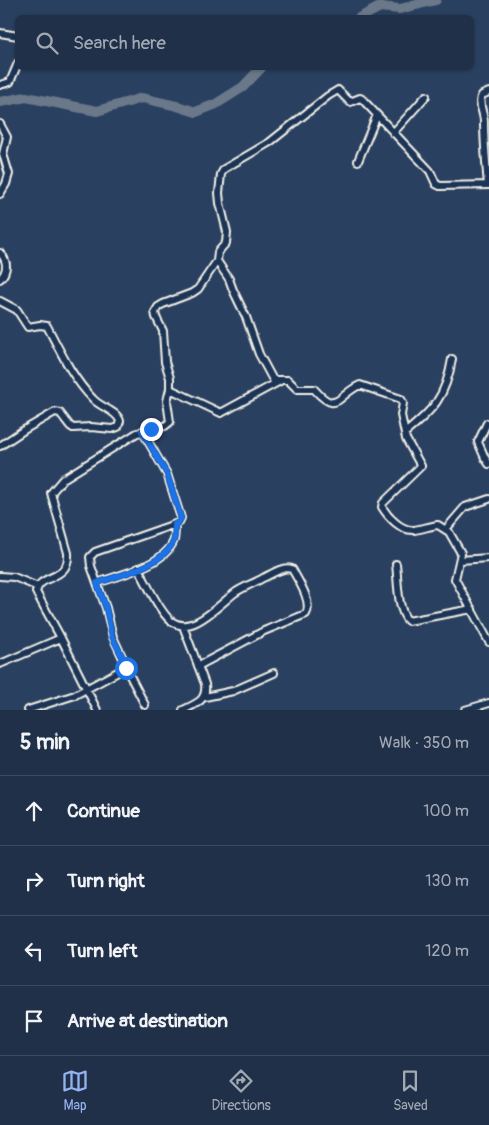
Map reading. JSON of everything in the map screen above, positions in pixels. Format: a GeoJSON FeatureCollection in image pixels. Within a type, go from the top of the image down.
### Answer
{"type":"FeatureCollection","features":[{"type":"Feature","properties":{"kind":"street"},"geometry":{"type":"LineString","coordinates":[[0,32],[15,35]]}},
{"type":"Feature","properties":{"kind":"street"},"geometry":{"type":"LineString","coordinates":[[0,85],[10,82],[15,70]]}},
{"type":"Feature","properties":{"kind":"street"},"geometry":{"type":"LineString","coordinates":[[38,586],[59,574],[68,562],[68,553],[51,497],[51,491],[63,479],[142,431],[161,427],[170,422],[167,401],[170,389],[163,331],[155,312],[161,305],[196,290],[217,261],[218,252],[226,243],[228,236],[220,203],[220,180],[224,169],[270,142],[337,90],[350,102],[362,98],[430,171],[438,185],[488,182],[483,145],[484,122],[480,100],[482,95],[489,92]]}},
{"type":"Feature","properties":{"kind":"street"},"geometry":{"type":"LineString","coordinates":[[393,133],[426,96]]}},
{"type":"Feature","properties":{"kind":"street"},"geometry":{"type":"LineString","coordinates":[[358,160],[377,115]]}},
{"type":"Feature","properties":{"kind":"street"},"geometry":{"type":"LineString","coordinates":[[0,124],[7,137],[3,154],[9,174],[0,194]]}},
{"type":"Feature","properties":{"kind":"street"},"geometry":{"type":"LineString","coordinates":[[0,253],[5,260],[6,269],[0,279]]}},
{"type":"Feature","properties":{"kind":"street"},"geometry":{"type":"LineString","coordinates":[[217,261],[229,279],[260,354],[275,380],[290,380],[298,389],[314,389],[322,399],[331,402],[338,401],[360,385],[401,399],[403,403],[401,415],[408,445],[421,466],[383,504],[382,508],[395,522],[409,530],[436,525],[446,529],[452,536],[460,550],[460,560],[455,579],[489,642]]}},
{"type":"Feature","properties":{"kind":"street"},"geometry":{"type":"LineString","coordinates":[[0,301],[17,310],[28,327],[46,326],[72,373],[81,385],[99,405],[117,415],[120,421],[118,427],[112,430],[91,427],[75,428],[70,427],[60,413],[55,412],[0,446]]}},
{"type":"Feature","properties":{"kind":"street"},"geometry":{"type":"LineString","coordinates":[[405,434],[439,400],[446,388],[452,360]]}},
{"type":"Feature","properties":{"kind":"street"},"geometry":{"type":"LineString","coordinates":[[170,389],[222,413],[283,380]]}},
{"type":"Feature","properties":{"kind":"street"},"geometry":{"type":"LineString","coordinates":[[487,422],[478,442],[484,458],[489,464]]}},
{"type":"Feature","properties":{"kind":"street"},"geometry":{"type":"LineString","coordinates":[[142,431],[162,464],[171,485],[181,518],[175,524],[94,552],[90,557],[90,561],[106,608],[112,637],[145,705]]}},
{"type":"Feature","properties":{"kind":"street"},"geometry":{"type":"LineString","coordinates":[[446,529],[465,507],[489,499]]}},
{"type":"Feature","properties":{"kind":"street"},"geometry":{"type":"LineString","coordinates":[[97,583],[138,568],[160,557],[174,539],[175,524]]}},
{"type":"Feature","properties":{"kind":"street"},"geometry":{"type":"LineString","coordinates":[[460,560],[489,558]]}},
{"type":"Feature","properties":{"kind":"street"},"geometry":{"type":"LineString","coordinates":[[396,564],[400,602],[405,618],[408,621],[472,609]]}},
{"type":"Feature","properties":{"kind":"street"},"geometry":{"type":"LineString","coordinates":[[138,568],[166,616],[183,626],[194,624],[237,592],[287,568],[292,568],[306,598],[307,613],[302,617],[264,632],[198,666]]}},
{"type":"Feature","properties":{"kind":"street"},"geometry":{"type":"LineString","coordinates":[[0,576],[14,577],[38,586]]}},
{"type":"Feature","properties":{"kind":"street"},"geometry":{"type":"LineString","coordinates":[[38,586],[37,595],[97,710]]}},
{"type":"Feature","properties":{"kind":"street"},"geometry":{"type":"LineString","coordinates":[[183,626],[205,684],[205,697]]}},
{"type":"Feature","properties":{"kind":"street"},"geometry":{"type":"LineString","coordinates":[[0,664],[61,638]]}},
{"type":"Feature","properties":{"kind":"street"},"geometry":{"type":"LineString","coordinates":[[28,710],[68,698],[126,668]]}},
{"type":"Feature","properties":{"kind":"street"},"geometry":{"type":"LineString","coordinates":[[183,710],[205,697],[233,691],[274,673]]}},
{"type":"Feature","properties":{"kind":"street"},"geometry":{"type":"LineString","coordinates":[[466,710],[489,703]]}},
{"type":"Feature","properties":{"kind":"waterway"},"geometry":{"type":"LineString","coordinates":[[365,15],[380,7],[400,9],[436,0]]}},
{"type":"Feature","properties":{"kind":"waterway"},"geometry":{"type":"LineString","coordinates":[[0,102],[26,97],[97,111],[142,98],[196,112],[216,104],[243,87],[259,70]]}},
{"type":"Feature","properties":{"kind":"route"},"geometry":{"type":"LineString","coordinates":[[126,668],[127,665],[112,637],[106,608],[97,583],[148,564],[160,557],[171,545],[174,539],[175,524],[181,518],[167,474],[142,431],[151,429]]}}]}
